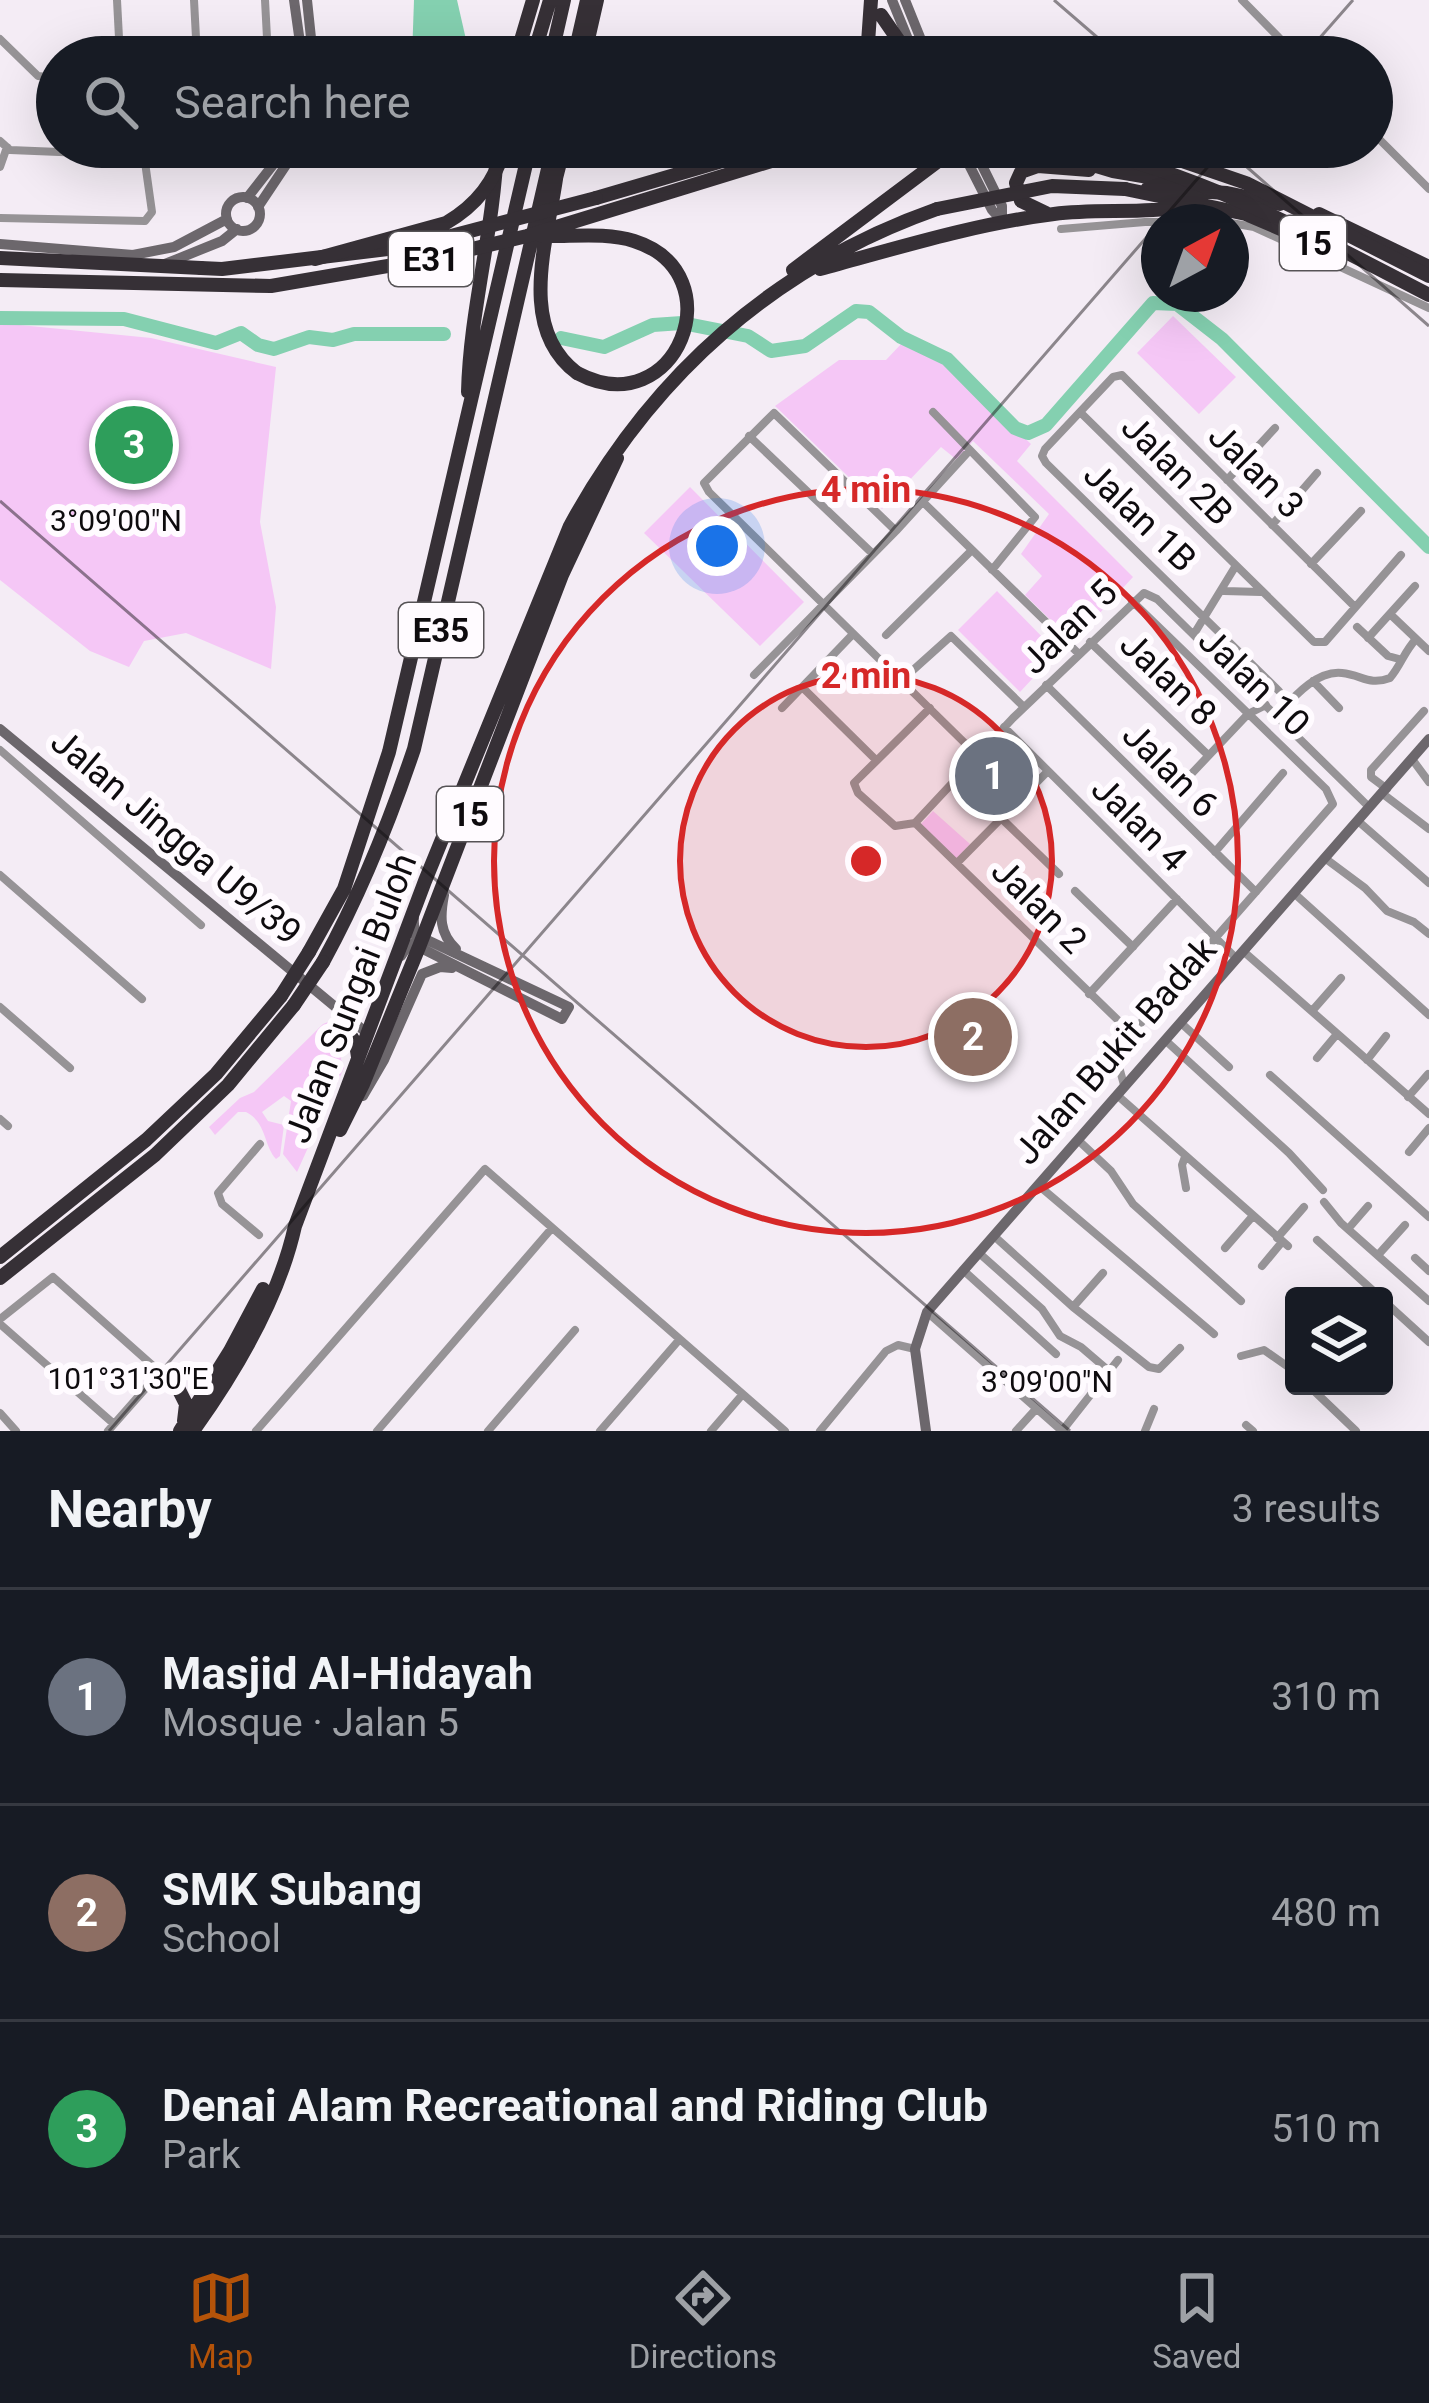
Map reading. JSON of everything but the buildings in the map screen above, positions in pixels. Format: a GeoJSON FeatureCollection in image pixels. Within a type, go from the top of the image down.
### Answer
{"type":"FeatureCollection","features":[{"type":"Feature","properties":{"kind":"highway"},"geometry":{"type":"LineString","coordinates":[[522,36],[533,0]]}},
{"type":"Feature","properties":{"kind":"highway"},"geometry":{"type":"LineString","coordinates":[[539,36],[550,0]]}},
{"type":"Feature","properties":{"kind":"highway"},"geometry":{"type":"LineString","coordinates":[[556,36],[564,0]]}},
{"type":"Feature","properties":{"kind":"highway"},"geometry":{"type":"LineString","coordinates":[[579,36],[587,0]]}},
{"type":"Feature","properties":{"kind":"highway"},"geometry":{"type":"LineString","coordinates":[[589,36],[597,0]]}},
{"type":"Feature","properties":{"kind":"highway"},"geometry":{"type":"LineString","coordinates":[[868,36],[871,0]]}},
{"type":"Feature","properties":{"kind":"highway"},"geometry":{"type":"LineString","coordinates":[[881,15],[903,36]]}},
{"type":"Feature","properties":{"kind":"highway"},"geometry":{"type":"LineString","coordinates":[[315,259],[446,223],[464,212],[492,179],[495,168]]}},
{"type":"Feature","properties":{"kind":"highway"},"geometry":{"type":"LineString","coordinates":[[467,425],[469,353],[498,168]]}},
{"type":"Feature","properties":{"kind":"highway","name":"E35"},"geometry":{"type":"LineString","coordinates":[[316,957],[365,833],[405,691],[525,168]]}},
{"type":"Feature","properties":{"kind":"highway","name":"E35"},"geometry":{"type":"LineString","coordinates":[[0,1278],[154,1155],[228,1084],[355,903],[414,749],[548,168]]}},
{"type":"Feature","properties":{"kind":"highway"},"geometry":{"type":"LineString","coordinates":[[513,316],[530,277],[558,168]]}},
{"type":"Feature","properties":{"kind":"highway"},"geometry":{"type":"LineString","coordinates":[[645,182],[677,168]]}},
{"type":"Feature","properties":{"kind":"highway","name":"E31"},"geometry":{"type":"LineString","coordinates":[[0,260],[222,269],[394,251],[566,208],[695,168]]}},
{"type":"Feature","properties":{"kind":"highway","name":"E31"},"geometry":{"type":"LineString","coordinates":[[0,280],[271,286],[434,258],[526,236],[748,168]]}},
{"type":"Feature","properties":{"kind":"highway"},"geometry":{"type":"LineString","coordinates":[[778,287],[809,257],[930,168]]}},
{"type":"Feature","properties":{"kind":"highway"},"geometry":{"type":"LineString","coordinates":[[1032,168],[1021,172],[1016,182],[1021,201],[1059,221]]}},
{"type":"Feature","properties":{"kind":"highway"},"geometry":{"type":"LineString","coordinates":[[801,274],[1002,221],[1161,212],[1192,198],[1167,179],[1068,168]]}},
{"type":"Feature","properties":{"kind":"highway"},"geometry":{"type":"LineString","coordinates":[[1103,168],[1113,171]]}},
{"type":"Feature","properties":{"kind":"highway"},"geometry":{"type":"LineString","coordinates":[[1153,168],[1264,209],[1429,297]]}},
{"type":"Feature","properties":{"kind":"highway"},"geometry":{"type":"LineString","coordinates":[[1202,168],[1246,183],[1429,276]]}},
{"type":"Feature","properties":{"kind":"highway"},"geometry":{"type":"LineString","coordinates":[[526,236],[631,240],[665,259],[685,291],[689,309],[681,345],[656,372],[640,381],[608,385],[561,361],[539,304],[556,179]]}},
{"type":"Feature","properties":{"kind":"highway","name":"Jalan Sungai Buloh"},"geometry":{"type":"LineString","coordinates":[[193,1431],[215,1376],[295,1226],[376,1006],[570,526],[598,473],[698,354],[778,287],[874,235],[937,209],[1052,186],[1192,198],[1281,227],[1429,297]]}},
{"type":"Feature","properties":{"kind":"highway","name":"Jalan Sungai Buloh"},"geometry":{"type":"LineString","coordinates":[[1192,198],[1227,193],[1323,215],[1429,267]]}},
{"type":"Feature","properties":{"kind":"highway","name":"Jalan Sungai Buloh"},"geometry":{"type":"LineString","coordinates":[[310,1189],[386,1030],[562,575],[626,436]]}},
{"type":"Feature","properties":{"kind":"highway","name":"E35"},"geometry":{"type":"LineString","coordinates":[[0,1257],[146,1140],[288,1001]]}},
{"type":"Feature","properties":{"kind":"highway"},"geometry":{"type":"LineString","coordinates":[[343,1017],[360,1019],[376,1006]]}},
{"type":"Feature","properties":{"kind":"highway"},"geometry":{"type":"LineString","coordinates":[[343,1017],[359,1062]]}},
{"type":"Feature","properties":{"kind":"highway"},"geometry":{"type":"LineString","coordinates":[[363,1084],[368,1037],[386,1030]]}},
{"type":"Feature","properties":{"kind":"highway","name":"Jalan Sungai Buloh"},"geometry":{"type":"LineString","coordinates":[[180,1431],[202,1409],[261,1316],[290,1250],[295,1226]]}},
{"type":"Feature","properties":{"kind":"highway"},"geometry":{"type":"LineString","coordinates":[[180,1431],[186,1404],[178,1388],[196,1389],[215,1376]]}},
{"type":"Feature","properties":{"kind":"street"},"geometry":{"type":"LineString","coordinates":[[117,0],[119,36]]}},
{"type":"Feature","properties":{"kind":"street"},"geometry":{"type":"LineString","coordinates":[[194,0],[196,36]]}},
{"type":"Feature","properties":{"kind":"street"},"geometry":{"type":"LineString","coordinates":[[265,0],[267,36]]}},
{"type":"Feature","properties":{"kind":"street"},"geometry":{"type":"LineString","coordinates":[[294,0],[299,36]]}},
{"type":"Feature","properties":{"kind":"street"},"geometry":{"type":"LineString","coordinates":[[307,0],[311,36]]}},
{"type":"Feature","properties":{"kind":"street"},"geometry":{"type":"LineString","coordinates":[[892,0],[912,36]]}},
{"type":"Feature","properties":{"kind":"street"},"geometry":{"type":"LineString","coordinates":[[905,0],[916,36]]}},
{"type":"Feature","properties":{"kind":"street"},"geometry":{"type":"LineString","coordinates":[[1242,0],[1277,36]]}},
{"type":"Feature","properties":{"kind":"street"},"geometry":{"type":"LineString","coordinates":[[0,39],[36,74]]}},
{"type":"Feature","properties":{"kind":"street"},"geometry":{"type":"LineString","coordinates":[[0,167],[4,144],[36,147]]}},
{"type":"Feature","properties":{"kind":"street"},"geometry":{"type":"LineString","coordinates":[[1393,152],[1429,189]]}},
{"type":"Feature","properties":{"kind":"street"},"geometry":{"type":"LineString","coordinates":[[0,218],[145,221],[152,212],[146,168]]}},
{"type":"Feature","properties":{"kind":"street"},"geometry":{"type":"LineString","coordinates":[[0,244],[133,255],[174,247],[227,219],[231,203],[247,198],[271,168]]}},
{"type":"Feature","properties":{"kind":"street"},"geometry":{"type":"LineString","coordinates":[[227,219],[237,229],[248,230],[257,224],[258,207],[284,168]]}},
{"type":"Feature","properties":{"kind":"street"},"geometry":{"type":"LineString","coordinates":[[970,168],[1002,221]]}},
{"type":"Feature","properties":{"kind":"street"},"geometry":{"type":"LineString","coordinates":[[983,168],[1002,206],[1002,221]]}},
{"type":"Feature","properties":{"kind":"street"},"geometry":{"type":"LineString","coordinates":[[247,198],[258,207]]}},
{"type":"Feature","properties":{"kind":"street"},"geometry":{"type":"LineString","coordinates":[[1059,221],[1141,222]]}},
{"type":"Feature","properties":{"kind":"street"},"geometry":{"type":"LineString","coordinates":[[1249,226],[1429,308]]}},
{"type":"Feature","properties":{"kind":"street"},"geometry":{"type":"LineString","coordinates":[[0,260],[145,268],[222,241],[237,229]]}},
{"type":"Feature","properties":{"kind":"street","name":"Jalan 3"},"geometry":{"type":"LineString","coordinates":[[1080,412],[1119,374],[1354,607]]}},
{"type":"Feature","properties":{"kind":"street"},"geometry":{"type":"LineString","coordinates":[[933,412],[1033,515],[1033,522],[992,570]]}},
{"type":"Feature","properties":{"kind":"street","name":"Jalan 1B"},"geometry":{"type":"LineString","coordinates":[[1080,412],[1042,456],[1279,691]]}},
{"type":"Feature","properties":{"kind":"street","name":"Jalan 2B"},"geometry":{"type":"LineString","coordinates":[[1080,412],[1319,644],[1354,607]]}},
{"type":"Feature","properties":{"kind":"street"},"geometry":{"type":"LineString","coordinates":[[896,531],[777,415],[769,416],[704,483],[977,755]]}},
{"type":"Feature","properties":{"kind":"street"},"geometry":{"type":"LineString","coordinates":[[1227,480],[1275,428]]}},
{"type":"Feature","properties":{"kind":"street"},"geometry":{"type":"LineString","coordinates":[[749,436],[874,554]]}},
{"type":"Feature","properties":{"kind":"street"},"geometry":{"type":"LineString","coordinates":[[754,675],[969,451]]}},
{"type":"Feature","properties":{"kind":"street"},"geometry":{"type":"LineString","coordinates":[[1272,525],[1317,473]]}},
{"type":"Feature","properties":{"kind":"street"},"geometry":{"type":"LineString","coordinates":[[923,502],[1078,654]]}},
{"type":"Feature","properties":{"kind":"street"},"geometry":{"type":"LineString","coordinates":[[1312,565],[1360,511]]}},
{"type":"Feature","properties":{"kind":"street"},"geometry":{"type":"LineString","coordinates":[[886,634],[972,550]]}},
{"type":"Feature","properties":{"kind":"street"},"geometry":{"type":"LineString","coordinates":[[1354,607],[1401,555]]}},
{"type":"Feature","properties":{"kind":"street"},"geometry":{"type":"LineString","coordinates":[[1194,634],[1235,567]]}},
{"type":"Feature","properties":{"kind":"street"},"geometry":{"type":"LineString","coordinates":[[1368,638],[1415,586]]}},
{"type":"Feature","properties":{"kind":"street"},"geometry":{"type":"LineString","coordinates":[[1222,591],[1261,592]]}},
{"type":"Feature","properties":{"kind":"street","name":"Jalan 5"},"geometry":{"type":"LineString","coordinates":[[915,823],[1140,594],[1152,595],[1194,634],[1370,808]]}},
{"type":"Feature","properties":{"kind":"street","name":"Jalan 10"},"geometry":{"type":"LineString","coordinates":[[1132,601],[1326,789],[1333,804],[1256,892]]}},
{"type":"Feature","properties":{"kind":"street"},"geometry":{"type":"LineString","coordinates":[[1357,627],[1390,658],[1399,659],[1424,643],[1390,614]]}},
{"type":"Feature","properties":{"kind":"street"},"geometry":{"type":"LineString","coordinates":[[782,708],[853,634]]}},
{"type":"Feature","properties":{"kind":"street"},"geometry":{"type":"LineString","coordinates":[[902,680],[951,636],[1024,707]]}},
{"type":"Feature","properties":{"kind":"street","name":"Jalan 8"},"geometry":{"type":"LineString","coordinates":[[1090,642],[1208,755]]}},
{"type":"Feature","properties":{"kind":"street"},"geometry":{"type":"LineString","coordinates":[[1276,716],[1313,682],[1338,673],[1379,682],[1398,669],[1399,659]]}},
{"type":"Feature","properties":{"kind":"street"},"geometry":{"type":"LineString","coordinates":[[1313,682],[1340,708]]}},
{"type":"Feature","properties":{"kind":"street","name":"Jalan 6"},"geometry":{"type":"LineString","coordinates":[[1046,686],[1256,892]]}},
{"type":"Feature","properties":{"kind":"street"},"geometry":{"type":"LineString","coordinates":[[802,687],[876,760],[930,708]]}},
{"type":"Feature","properties":{"kind":"street"},"geometry":{"type":"LineString","coordinates":[[1178,788],[1248,714],[1266,705]]}},
{"type":"Feature","properties":{"kind":"street"},"geometry":{"type":"LineString","coordinates":[[1424,711],[1371,770],[1371,777],[1429,829]]}},
{"type":"Feature","properties":{"kind":"street","name":"Jalan 4"},"geometry":{"type":"LineString","coordinates":[[1004,728],[1217,938],[1312,1011],[1429,1114]]}},
{"type":"Feature","properties":{"kind":"street"},"geometry":{"type":"LineString","coordinates":[[1410,728],[1428,740]]}},
{"type":"Feature","properties":{"kind":"street","name":"Jalan Jingga U9/39"},"geometry":{"type":"LineString","coordinates":[[0,729],[368,1037]]}},
{"type":"Feature","properties":{"kind":"street","name":"Jalan Bukit Badak"},"geometry":{"type":"LineString","coordinates":[[926,1431],[915,1349],[927,1312],[1428,740]]}},
{"type":"Feature","properties":{"kind":"street"},"geometry":{"type":"LineString","coordinates":[[0,750],[201,925]]}},
{"type":"Feature","properties":{"kind":"street","name":"Jalan 2"},"geometry":{"type":"LineString","coordinates":[[876,760],[856,780],[855,790],[892,824],[915,823],[1125,1027]]}},
{"type":"Feature","properties":{"kind":"street"},"geometry":{"type":"LineString","coordinates":[[1412,760],[1429,782]]}},
{"type":"Feature","properties":{"kind":"street"},"geometry":{"type":"LineString","coordinates":[[957,863],[1048,770]]}},
{"type":"Feature","properties":{"kind":"street"},"geometry":{"type":"LineString","coordinates":[[1215,852],[1282,773]]}},
{"type":"Feature","properties":{"kind":"street"},"geometry":{"type":"LineString","coordinates":[[1001,818],[1059,874]]}},
{"type":"Feature","properties":{"kind":"street"},"geometry":{"type":"LineString","coordinates":[[1358,821],[1429,883]]}},
{"type":"Feature","properties":{"kind":"street"},"geometry":{"type":"LineString","coordinates":[[455,851],[440,918],[464,964]]}},
{"type":"Feature","properties":{"kind":"street"},"geometry":{"type":"LineString","coordinates":[[1326,860],[1366,887],[1387,910],[1429,934]]}},
{"type":"Feature","properties":{"kind":"street"},"geometry":{"type":"LineString","coordinates":[[0,875],[142,999]]}},
{"type":"Feature","properties":{"kind":"street"},"geometry":{"type":"LineString","coordinates":[[1076,891],[1132,947]]}},
{"type":"Feature","properties":{"kind":"street"},"geometry":{"type":"LineString","coordinates":[[1256,892],[1139,1025],[1125,1027],[1118,1064],[1120,1090],[1282,1242]]}},
{"type":"Feature","properties":{"kind":"street"},"geometry":{"type":"LineString","coordinates":[[1296,895],[1429,1015]]}},
{"type":"Feature","properties":{"kind":"street"},"geometry":{"type":"LineString","coordinates":[[1089,994],[1177,899]]}},
{"type":"Feature","properties":{"kind":"street"},"geometry":{"type":"LineString","coordinates":[[416,907],[420,942]]}},
{"type":"Feature","properties":{"kind":"street"},"geometry":{"type":"LineString","coordinates":[[342,1126],[384,1060],[422,974],[464,964],[569,1007],[562,1019],[464,964],[420,942]]}},
{"type":"Feature","properties":{"kind":"street"},"geometry":{"type":"LineString","coordinates":[[388,980],[403,952],[420,942]]}},
{"type":"Feature","properties":{"kind":"street"},"geometry":{"type":"LineString","coordinates":[[1312,1011],[1341,978]]}},
{"type":"Feature","properties":{"kind":"street"},"geometry":{"type":"LineString","coordinates":[[0,1007],[70,1068]]}},
{"type":"Feature","properties":{"kind":"street"},"geometry":{"type":"LineString","coordinates":[[1180,1022],[1229,1067]]}},
{"type":"Feature","properties":{"kind":"street"},"geometry":{"type":"LineString","coordinates":[[1317,1058],[1337,1034]]}},
{"type":"Feature","properties":{"kind":"street"},"geometry":{"type":"LineString","coordinates":[[1367,1060],[1386,1036]]}},
{"type":"Feature","properties":{"kind":"street"},"geometry":{"type":"LineString","coordinates":[[1164,1039],[1323,1190]]}},
{"type":"Feature","properties":{"kind":"street"},"geometry":{"type":"LineString","coordinates":[[1408,1096],[1428,1074]]}},
{"type":"Feature","properties":{"kind":"street"},"geometry":{"type":"LineString","coordinates":[[1270,1076],[1429,1216]]}},
{"type":"Feature","properties":{"kind":"street"},"geometry":{"type":"LineString","coordinates":[[1409,1152],[1429,1128]]}},
{"type":"Feature","properties":{"kind":"street"},"geometry":{"type":"LineString","coordinates":[[1077,1139],[1111,1171],[1133,1204],[1241,1300]]}},
{"type":"Feature","properties":{"kind":"street"},"geometry":{"type":"LineString","coordinates":[[259,1235],[222,1204],[219,1190],[260,1144]]}},
{"type":"Feature","properties":{"kind":"street"},"geometry":{"type":"LineString","coordinates":[[1186,1156],[1182,1165],[1186,1188]]}},
{"type":"Feature","properties":{"kind":"street"},"geometry":{"type":"LineString","coordinates":[[256,1431],[485,1169],[784,1431]]}},
{"type":"Feature","properties":{"kind":"street"},"geometry":{"type":"LineString","coordinates":[[1038,1185],[1214,1334]]}},
{"type":"Feature","properties":{"kind":"street"},"geometry":{"type":"LineString","coordinates":[[1324,1202],[1429,1301]]}},
{"type":"Feature","properties":{"kind":"street"},"geometry":{"type":"LineString","coordinates":[[1348,1229],[1368,1206]]}},
{"type":"Feature","properties":{"kind":"street"},"geometry":{"type":"LineString","coordinates":[[1262,1266],[1304,1207]]}},
{"type":"Feature","properties":{"kind":"street"},"geometry":{"type":"LineString","coordinates":[[1225,1248],[1252,1217]]}},
{"type":"Feature","properties":{"kind":"street"},"geometry":{"type":"LineString","coordinates":[[1378,1256],[1405,1225]]}},
{"type":"Feature","properties":{"kind":"street"},"geometry":{"type":"LineString","coordinates":[[377,1431],[552,1228]]}},
{"type":"Feature","properties":{"kind":"street"},"geometry":{"type":"LineString","coordinates":[[993,1235],[1072,1306],[1154,1370],[1180,1348]]}},
{"type":"Feature","properties":{"kind":"street"},"geometry":{"type":"LineString","coordinates":[[1317,1240],[1368,1287]]}},
{"type":"Feature","properties":{"kind":"street"},"geometry":{"type":"LineString","coordinates":[[978,1252],[1042,1309],[1060,1336],[1109,1371]]}},
{"type":"Feature","properties":{"kind":"street"},"geometry":{"type":"LineString","coordinates":[[1415,1258],[1429,1270]]}},
{"type":"Feature","properties":{"kind":"street"},"geometry":{"type":"LineString","coordinates":[[962,1269],[1056,1354]]}},
{"type":"Feature","properties":{"kind":"street"},"geometry":{"type":"LineString","coordinates":[[1072,1306],[1103,1273]]}},
{"type":"Feature","properties":{"kind":"street"},"geometry":{"type":"LineString","coordinates":[[160,1372],[111,1428],[0,1321],[53,1277],[202,1409]]}},
{"type":"Feature","properties":{"kind":"street"},"geometry":{"type":"LineString","coordinates":[[1393,1310],[1429,1342]]}},
{"type":"Feature","properties":{"kind":"street"},"geometry":{"type":"LineString","coordinates":[[927,1312],[1062,1431],[1118,1360]]}},
{"type":"Feature","properties":{"kind":"street"},"geometry":{"type":"LineString","coordinates":[[488,1431],[574,1330]]}},
{"type":"Feature","properties":{"kind":"street"},"geometry":{"type":"LineString","coordinates":[[600,1431],[679,1340]]}},
{"type":"Feature","properties":{"kind":"street"},"geometry":{"type":"LineString","coordinates":[[820,1431],[886,1351],[898,1345],[915,1349]]}},
{"type":"Feature","properties":{"kind":"street"},"geometry":{"type":"LineString","coordinates":[[1241,1356],[1264,1350],[1285,1365]]}},
{"type":"Feature","properties":{"kind":"street"},"geometry":{"type":"LineString","coordinates":[[711,1431],[742,1395]]}},
{"type":"Feature","properties":{"kind":"street"},"geometry":{"type":"LineString","coordinates":[[1318,1395],[1356,1431]]}},
{"type":"Feature","properties":{"kind":"street"},"geometry":{"type":"LineString","coordinates":[[1016,1431],[1036,1409]]}},
{"type":"Feature","properties":{"kind":"street"},"geometry":{"type":"LineString","coordinates":[[1145,1431],[1154,1409]]}},
{"type":"Feature","properties":{"kind":"street"},"geometry":{"type":"LineString","coordinates":[[0,1413],[16,1431]]}},
{"type":"Feature","properties":{"kind":"shaded area"},"geometry":{"type":"Polygon","coordinates":[[[414,0],[457,0],[465,36],[413,36],[414,0]]]}},
{"type":"Feature","properties":{"kind":"shaded area"},"geometry":{"type":"Polygon","coordinates":[[[1173,316],[1236,377],[1199,414],[1137,353],[1173,316]]]}},
{"type":"Feature","properties":{"kind":"shaded area"},"geometry":{"type":"Polygon","coordinates":[[[0,323],[151,338],[276,367],[260,522],[276,607],[271,669],[186,633],[144,641],[129,667],[90,651],[0,580],[0,323]]]}},
{"type":"Feature","properties":{"kind":"shaded area"},"geometry":{"type":"Polygon","coordinates":[[[903,342],[946,364],[1031,444],[1017,461],[1133,577],[1073,642],[1025,595],[1042,576],[1021,554],[1049,514],[973,441],[957,460],[941,447],[882,509],[775,406],[839,360],[886,360],[903,342]]]}},
{"type":"Feature","properties":{"kind":"shaded area"},"geometry":{"type":"Polygon","coordinates":[[[690,487],[804,602],[760,646],[644,533],[690,487]]]}},
{"type":"Feature","properties":{"kind":"shaded area"},"geometry":{"type":"Polygon","coordinates":[[[997,591],[1057,652],[1020,692],[958,630],[997,591]]]}},
{"type":"Feature","properties":{"kind":"shaded area"},"geometry":{"type":"Polygon","coordinates":[[[933,811],[970,844],[956,859],[920,825],[933,811]]]}},
{"type":"Feature","properties":{"kind":"shaded area"},"geometry":{"type":"Polygon","coordinates":[[[333,1020],[346,1035],[344,1068],[297,1172],[283,1154],[291,1101],[284,1096],[262,1112],[268,1121],[284,1125],[276,1159],[258,1122],[246,1112],[238,1112],[215,1135],[209,1127],[333,1020]]]}},
{"type":"Feature","properties":{"kind":"waterway"},"geometry":{"type":"LineString","coordinates":[[561,338],[604,347],[653,325],[682,323],[748,336],[771,351],[805,346],[856,311],[869,312],[901,337],[947,359],[1015,428],[1028,433],[1046,425],[1153,303],[1177,304],[1222,339],[1429,547]]}},
{"type":"Feature","properties":{"kind":"waterway"},"geometry":{"type":"LineString","coordinates":[[0,318],[124,319],[216,343],[241,333],[274,349],[309,337],[444,334]]}},
{"type":"Feature","properties":{"kind":"place","name":"Denai Alam Recreational and Riding Club"},"geometry":{"type":"Point","coordinates":[134,445]}},
{"type":"Feature","properties":{"kind":"place","name":"Masjid Al-Hidayah"},"geometry":{"type":"Point","coordinates":[994,776]}},
{"type":"Feature","properties":{"kind":"place","name":"SMK Subang"},"geometry":{"type":"Point","coordinates":[973,1037]}}]}
